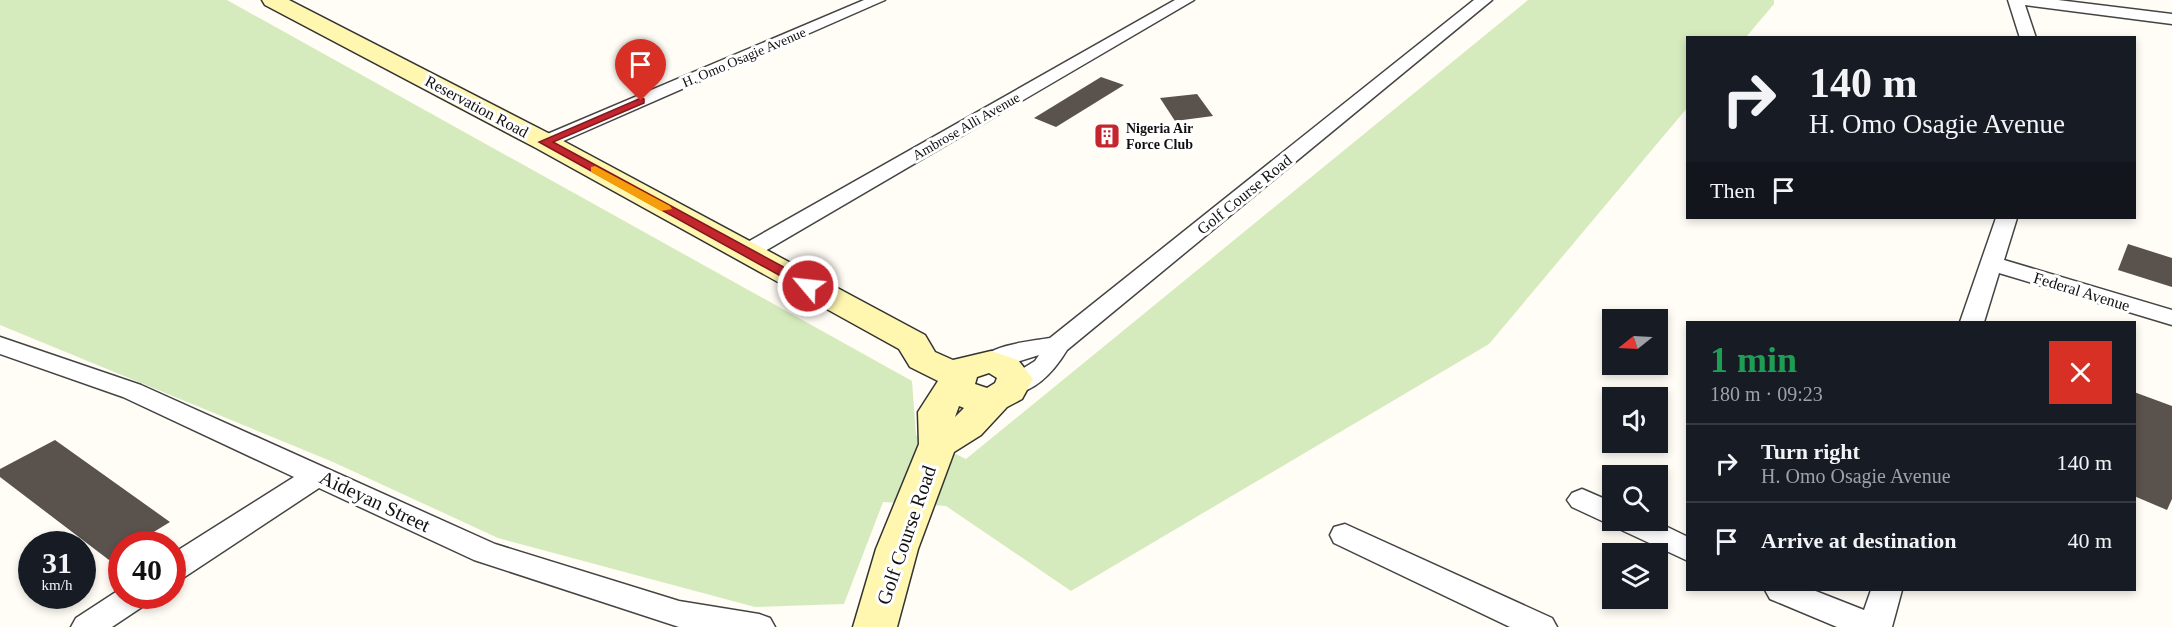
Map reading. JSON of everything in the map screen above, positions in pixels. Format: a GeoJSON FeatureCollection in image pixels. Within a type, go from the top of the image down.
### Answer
{"type":"FeatureCollection","features":[{"type":"Feature","properties":{"kind":"street","name":"Reservation Road"},"geometry":{"type":"LineString","coordinates":[[273,0],[545,142],[913,342],[922,359],[982,378]]}},
{"type":"Feature","properties":{"kind":"street","name":"H. Omo Osagie Avenue"},"geometry":{"type":"LineString","coordinates":[[545,142],[877,0]]}},
{"type":"Feature","properties":{"kind":"street","name":"Ambrose Alli Avenue"},"geometry":{"type":"LineString","coordinates":[[746,253],[1186,0]]}},
{"type":"Feature","properties":{"kind":"street","name":"Golf Course Road"},"geometry":{"type":"LineString","coordinates":[[876,627],[897,549],[938,444],[968,426],[982,378],[1045,366],[1057,345],[1484,0]]}},
{"type":"Feature","properties":{"kind":"street"},"geometry":{"type":"LineString","coordinates":[[2016,0],[2027,36]]}},
{"type":"Feature","properties":{"kind":"street"},"geometry":{"type":"LineString","coordinates":[[2021,0],[2172,19]]}},
{"type":"Feature","properties":{"kind":"street"},"geometry":{"type":"LineString","coordinates":[[1972,321],[1993,264],[2006,219]]}},
{"type":"Feature","properties":{"kind":"street","name":"Federal Avenue"},"geometry":{"type":"LineString","coordinates":[[1993,264],[2172,318]]}},
{"type":"Feature","properties":{"kind":"street","name":"Aideyan Street"},"geometry":{"type":"LineString","coordinates":[[0,345],[132,391],[485,552],[679,614],[759,627]]}},
{"type":"Feature","properties":{"kind":"street"},"geometry":{"type":"LineString","coordinates":[[186,561],[318,475]]}},
{"type":"Feature","properties":{"kind":"street"},"geometry":{"type":"LineString","coordinates":[[1582,500],[1602,509]]}},
{"type":"Feature","properties":{"kind":"street"},"geometry":{"type":"LineString","coordinates":[[1648,531],[1686,549]]}},
{"type":"Feature","properties":{"kind":"street"},"geometry":{"type":"LineString","coordinates":[[1346,535],[1541,627]]}},
{"type":"Feature","properties":{"kind":"street"},"geometry":{"type":"LineString","coordinates":[[1783,591],[1871,627]]}},
{"type":"Feature","properties":{"kind":"street"},"geometry":{"type":"LineString","coordinates":[[1876,627],[1886,591]]}},
{"type":"Feature","properties":{"kind":"street"},"geometry":{"type":"LineString","coordinates":[[87,627],[114,609]]}},
{"type":"Feature","properties":{"kind":"green space"},"geometry":{"type":"Polygon","coordinates":[[[0,0],[227,0],[912,381],[916,435],[966,459],[1528,0],[1774,0],[1774,4],[1747,36],[1686,36],[1686,109],[1489,344],[1071,591],[946,506],[883,502],[844,604],[755,607],[498,538],[333,462],[0,325],[0,0]]]}},
{"type":"Feature","properties":{"kind":"building"},"geometry":{"type":"Polygon","coordinates":[[[1101,77],[1124,85],[1056,127],[1034,118],[1101,77]]]}},
{"type":"Feature","properties":{"kind":"building"},"geometry":{"type":"Polygon","coordinates":[[[1197,94],[1213,116],[1175,121],[1160,98],[1197,94]]]}},
{"type":"Feature","properties":{"kind":"building"},"geometry":{"type":"Polygon","coordinates":[[[2128,244],[2172,258],[2172,287],[2118,270],[2128,244]]]}},
{"type":"Feature","properties":{"kind":"building"},"geometry":{"type":"Polygon","coordinates":[[[2136,393],[2172,406],[2172,499],[2167,510],[2136,497],[2136,393]]]}},
{"type":"Feature","properties":{"kind":"building"},"geometry":{"type":"Polygon","coordinates":[[[55,440],[170,522],[155,531],[108,531],[108,559],[96,550],[96,531],[71,531],[0,477],[0,469],[55,440]]]}},
{"type":"Feature","properties":{"kind":"slow traffic"},"geometry":{"type":"LineString","coordinates":[[595,170],[666,209]]}},
{"type":"Feature","properties":{"kind":"place","name":"Nigeria Air Force Club"},"geometry":{"type":"Point","coordinates":[1107,136]}},
{"type":"Feature","properties":{"kind":"route"},"geometry":{"type":"LineString","coordinates":[[641,101],[545,142],[808,286]]}}]}
